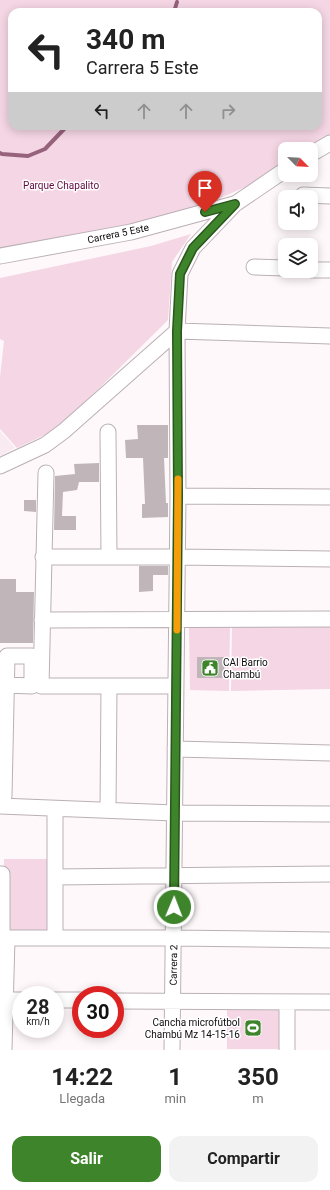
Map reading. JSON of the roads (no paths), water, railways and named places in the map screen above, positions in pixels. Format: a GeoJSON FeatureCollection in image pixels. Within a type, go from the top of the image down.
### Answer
{"type":"FeatureCollection","features":[{"type":"Feature","properties":{"kind":"street"},"geometry":{"type":"LineString","coordinates":[[318,150],[330,143]]}},
{"type":"Feature","properties":{"kind":"street"},"geometry":{"type":"LineString","coordinates":[[235,204],[278,175]]}},
{"type":"Feature","properties":{"kind":"street"},"geometry":{"type":"LineString","coordinates":[[318,196],[330,196]]}},
{"type":"Feature","properties":{"kind":"street","name":"Carrera 5 Este"},"geometry":{"type":"LineString","coordinates":[[0,256],[131,232],[235,204]]}},
{"type":"Feature","properties":{"kind":"street","name":"Carrera 2"},"geometry":{"type":"LineString","coordinates":[[172,1050],[178,496],[177,331],[180,274],[193,248],[235,204]]}},
{"type":"Feature","properties":{"kind":"street"},"geometry":{"type":"LineString","coordinates":[[254,267],[278,268]]}},
{"type":"Feature","properties":{"kind":"street"},"geometry":{"type":"LineString","coordinates":[[318,270],[330,270]]}},
{"type":"Feature","properties":{"kind":"street"},"geometry":{"type":"LineString","coordinates":[[0,466],[45,445],[64,431],[177,331],[330,336]]}},
{"type":"Feature","properties":{"kind":"street"},"geometry":{"type":"LineString","coordinates":[[108,432],[110,557]]}},
{"type":"Feature","properties":{"kind":"street"},"geometry":{"type":"LineString","coordinates":[[46,473],[41,686],[176,686]]}},
{"type":"Feature","properties":{"kind":"street"},"geometry":{"type":"LineString","coordinates":[[178,496],[330,497]]}},
{"type":"Feature","properties":{"kind":"street"},"geometry":{"type":"LineString","coordinates":[[43,557],[330,559]]}},
{"type":"Feature","properties":{"kind":"street"},"geometry":{"type":"LineString","coordinates":[[42,620],[330,619]]}},
{"type":"Feature","properties":{"kind":"street"},"geometry":{"type":"LineString","coordinates":[[0,648],[41,648]]}},
{"type":"Feature","properties":{"kind":"street"},"geometry":{"type":"LineString","coordinates":[[0,798],[4,796],[4,682]]}},
{"type":"Feature","properties":{"kind":"street"},"geometry":{"type":"LineString","coordinates":[[108,810],[109,686]]}},
{"type":"Feature","properties":{"kind":"street"},"geometry":{"type":"LineString","coordinates":[[175,750],[330,753]]}},
{"type":"Feature","properties":{"kind":"street"},"geometry":{"type":"LineString","coordinates":[[0,798],[55,809],[174,813],[330,814]]}},
{"type":"Feature","properties":{"kind":"street"},"geometry":{"type":"LineString","coordinates":[[55,809],[55,938]]}},
{"type":"Feature","properties":{"kind":"street"},"geometry":{"type":"LineString","coordinates":[[0,874],[2,874],[5,1000],[4,1050]]}},
{"type":"Feature","properties":{"kind":"street"},"geometry":{"type":"LineString","coordinates":[[55,877],[330,874]]}},
{"type":"Feature","properties":{"kind":"street"},"geometry":{"type":"LineString","coordinates":[[3,938],[330,940]]}},
{"type":"Feature","properties":{"kind":"street"},"geometry":{"type":"LineString","coordinates":[[5,1000],[12,1000]]}},
{"type":"Feature","properties":{"kind":"street"},"geometry":{"type":"LineString","coordinates":[[124,1000],[330,1002]]}},
{"type":"Feature","properties":{"kind":"street"},"geometry":{"type":"LineString","coordinates":[[287,1002],[287,1050]]}},
{"type":"Feature","properties":{"kind":"waterway"},"geometry":{"type":"LineString","coordinates":[[175,8],[177,2]]}},
{"type":"Feature","properties":{"kind":"waterway"},"geometry":{"type":"LineString","coordinates":[[0,153],[28,156],[45,149],[63,130]]}},
{"type":"Feature","properties":{"kind":"place","name":"CAI Barrio Chambú"},"geometry":{"type":"Point","coordinates":[210,668]}},
{"type":"Feature","properties":{"kind":"place","name":"Cancha microfútbol Chambú Mz 14-15-16"},"geometry":{"type":"Point","coordinates":[253,1028]}},
{"type":"Feature","properties":{"kind":"park label","name":"Parque Chapalito"},"geometry":{"type":"Point","coordinates":[61,185]}}]}
